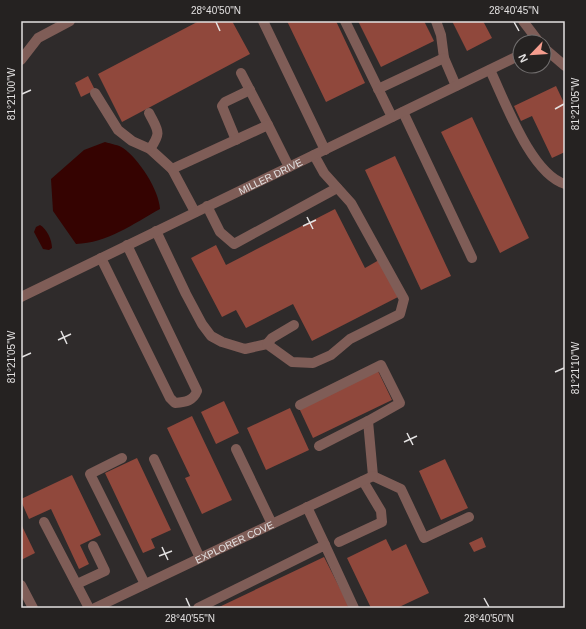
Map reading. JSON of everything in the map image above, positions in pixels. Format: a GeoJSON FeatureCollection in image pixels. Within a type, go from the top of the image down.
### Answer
{"type":"FeatureCollection","features":[{"type":"Feature","properties":{"kind":"street"},"geometry":{"type":"LineString","coordinates":[[21,60],[38,38],[70,21]]}},
{"type":"Feature","properties":{"kind":"street"},"geometry":{"type":"LineString","coordinates":[[263,21],[325,150]]}},
{"type":"Feature","properties":{"kind":"street"},"geometry":{"type":"LineString","coordinates":[[345,21],[392,117]]}},
{"type":"Feature","properties":{"kind":"street"},"geometry":{"type":"LineString","coordinates":[[436,21],[441,35],[444,58],[456,86]]}},
{"type":"Feature","properties":{"kind":"street"},"geometry":{"type":"LineString","coordinates":[[523,21],[533,34]]}},
{"type":"Feature","properties":{"kind":"street"},"geometry":{"type":"LineString","coordinates":[[552,55],[565,66]]}},
{"type":"Feature","properties":{"kind":"street"},"geometry":{"type":"LineString","coordinates":[[378,89],[444,58]]}},
{"type":"Feature","properties":{"kind":"street","name":"MILLER DRIVE"},"geometry":{"type":"LineString","coordinates":[[21,296],[512,59]]}},
{"type":"Feature","properties":{"kind":"street"},"geometry":{"type":"LineString","coordinates":[[490,70],[533,157],[548,174],[565,184]]}},
{"type":"Feature","properties":{"kind":"street"},"geometry":{"type":"LineString","coordinates":[[241,73],[289,167]]}},
{"type":"Feature","properties":{"kind":"street"},"geometry":{"type":"LineString","coordinates":[[236,140],[222,106],[226,102],[250,90]]}},
{"type":"Feature","properties":{"kind":"street"},"geometry":{"type":"LineString","coordinates":[[95,93],[118,130],[132,140],[150,149],[172,169],[195,212]]}},
{"type":"Feature","properties":{"kind":"street"},"geometry":{"type":"LineString","coordinates":[[403,112],[472,258]]}},
{"type":"Feature","properties":{"kind":"street"},"geometry":{"type":"LineString","coordinates":[[149,113],[159,131],[158,138],[150,149]]}},
{"type":"Feature","properties":{"kind":"street"},"geometry":{"type":"LineString","coordinates":[[172,169],[268,125]]}},
{"type":"Feature","properties":{"kind":"street"},"geometry":{"type":"LineString","coordinates":[[267,344],[292,362],[313,363],[331,355],[350,339],[400,314],[404,299],[351,203],[324,173],[314,155]]}},
{"type":"Feature","properties":{"kind":"street"},"geometry":{"type":"LineString","coordinates":[[207,206],[220,232],[234,244],[337,188]]}},
{"type":"Feature","properties":{"kind":"street"},"geometry":{"type":"LineString","coordinates":[[156,231],[186,294],[202,324],[211,336],[226,344],[245,349],[267,344],[272,338],[294,325]]}},
{"type":"Feature","properties":{"kind":"street"},"geometry":{"type":"LineString","coordinates":[[101,258],[170,398],[176,403],[187,402],[194,397],[197,391],[127,245]]}},
{"type":"Feature","properties":{"kind":"street"},"geometry":{"type":"LineString","coordinates":[[300,405],[381,365],[400,403],[319,446]]}},
{"type":"Feature","properties":{"kind":"street"},"geometry":{"type":"LineString","coordinates":[[368,421],[373,476],[401,489],[424,538],[470,517]]}},
{"type":"Feature","properties":{"kind":"street"},"geometry":{"type":"LineString","coordinates":[[236,449],[272,524]]}},
{"type":"Feature","properties":{"kind":"street"},"geometry":{"type":"LineString","coordinates":[[122,458],[90,474],[145,584]]}},
{"type":"Feature","properties":{"kind":"street"},"geometry":{"type":"LineString","coordinates":[[154,460],[200,558]]}},
{"type":"Feature","properties":{"kind":"street","name":"EXPLORER COVE"},"geometry":{"type":"LineString","coordinates":[[95,608],[373,476]]}},
{"type":"Feature","properties":{"kind":"street"},"geometry":{"type":"LineString","coordinates":[[339,542],[382,522],[381,511],[363,481]]}},
{"type":"Feature","properties":{"kind":"street"},"geometry":{"type":"LineString","coordinates":[[307,507],[354,608]]}},
{"type":"Feature","properties":{"kind":"street"},"geometry":{"type":"LineString","coordinates":[[44,522],[89,608]]}},
{"type":"Feature","properties":{"kind":"street"},"geometry":{"type":"LineString","coordinates":[[198,608],[325,545]]}},
{"type":"Feature","properties":{"kind":"street"},"geometry":{"type":"LineString","coordinates":[[77,584],[105,571],[93,546]]}},
{"type":"Feature","properties":{"kind":"street"},"geometry":{"type":"LineString","coordinates":[[21,585],[33,608]]}},
{"type":"Feature","properties":{"kind":"shaded area"},"geometry":{"type":"Polygon","coordinates":[[[105,142],[121,147],[129,153],[141,167],[152,184],[159,201],[160,209],[120,232],[87,243],[76,244],[53,211],[51,179],[84,150],[105,142]]]}},
{"type":"Feature","properties":{"kind":"shaded area"},"geometry":{"type":"Polygon","coordinates":[[[40,225],[45,229],[50,238],[52,248],[49,250],[43,249],[34,232],[36,227],[40,225]]]}},
{"type":"Feature","properties":{"kind":"building"},"geometry":{"type":"Polygon","coordinates":[[[199,21],[232,21],[250,54],[122,122],[98,74],[199,21]]]}},
{"type":"Feature","properties":{"kind":"building"},"geometry":{"type":"Polygon","coordinates":[[[287,21],[336,21],[365,83],[326,102],[287,21]]]}},
{"type":"Feature","properties":{"kind":"building"},"geometry":{"type":"Polygon","coordinates":[[[358,21],[424,21],[434,41],[381,67],[358,21]]]}},
{"type":"Feature","properties":{"kind":"building"},"geometry":{"type":"Polygon","coordinates":[[[452,21],[483,21],[492,38],[467,51],[452,21]]]}},
{"type":"Feature","properties":{"kind":"building"},"geometry":{"type":"Polygon","coordinates":[[[88,76],[95,90],[81,97],[75,83],[88,76]]]}},
{"type":"Feature","properties":{"kind":"building"},"geometry":{"type":"Polygon","coordinates":[[[556,86],[565,105],[565,152],[552,158],[532,116],[521,121],[514,106],[556,86]]]}},
{"type":"Feature","properties":{"kind":"building"},"geometry":{"type":"Polygon","coordinates":[[[472,117],[529,238],[500,253],[441,132],[472,117]]]}},
{"type":"Feature","properties":{"kind":"building"},"geometry":{"type":"Polygon","coordinates":[[[395,156],[451,276],[421,290],[365,170],[395,156]]]}},
{"type":"Feature","properties":{"kind":"building"},"geometry":{"type":"Polygon","coordinates":[[[335,209],[365,268],[379,260],[398,297],[312,341],[293,304],[246,328],[236,310],[222,317],[191,258],[216,245],[226,265],[335,209]]]}},
{"type":"Feature","properties":{"kind":"building"},"geometry":{"type":"Polygon","coordinates":[[[378,371],[392,400],[313,438],[299,408],[378,371]]]}},
{"type":"Feature","properties":{"kind":"building"},"geometry":{"type":"Polygon","coordinates":[[[224,401],[239,433],[216,444],[201,412],[224,401]]]}},
{"type":"Feature","properties":{"kind":"building"},"geometry":{"type":"Polygon","coordinates":[[[290,408],[309,450],[266,470],[247,428],[290,408]]]}},
{"type":"Feature","properties":{"kind":"building"},"geometry":{"type":"Polygon","coordinates":[[[192,416],[232,500],[202,514],[185,478],[190,476],[167,428],[192,416]]]}},
{"type":"Feature","properties":{"kind":"building"},"geometry":{"type":"Polygon","coordinates":[[[137,458],[171,530],[151,539],[155,548],[143,553],[105,473],[137,458]]]}},
{"type":"Feature","properties":{"kind":"building"},"geometry":{"type":"Polygon","coordinates":[[[445,459],[468,508],[441,520],[419,471],[445,459]]]}},
{"type":"Feature","properties":{"kind":"building"},"geometry":{"type":"Polygon","coordinates":[[[72,475],[101,535],[80,545],[89,564],[79,569],[51,509],[29,519],[21,501],[21,499],[72,475]]]}},
{"type":"Feature","properties":{"kind":"building"},"geometry":{"type":"Polygon","coordinates":[[[21,524],[35,553],[21,560],[21,524]]]}},
{"type":"Feature","properties":{"kind":"building"},"geometry":{"type":"Polygon","coordinates":[[[482,537],[486,547],[474,552],[469,543],[482,537]]]}},
{"type":"Feature","properties":{"kind":"building"},"geometry":{"type":"Polygon","coordinates":[[[386,539],[392,551],[406,544],[429,593],[397,608],[371,608],[347,558],[386,539]]]}},
{"type":"Feature","properties":{"kind":"building"},"geometry":{"type":"Polygon","coordinates":[[[324,557],[349,606],[345,608],[217,608],[324,557]]]}}]}
